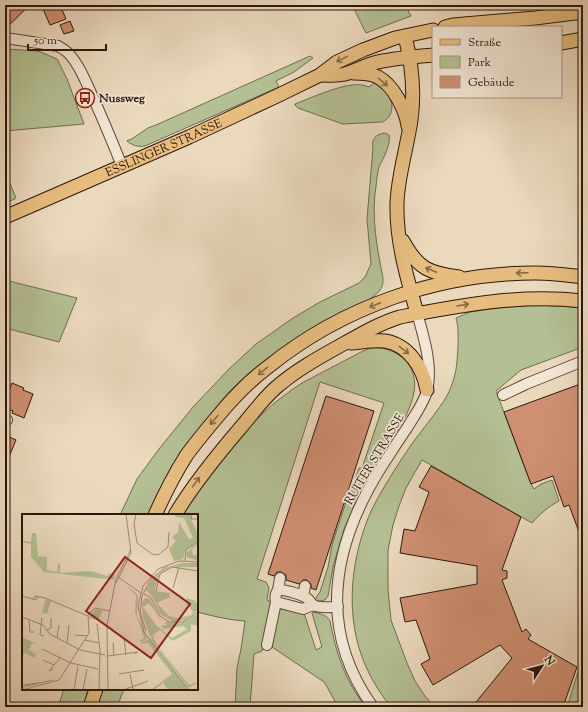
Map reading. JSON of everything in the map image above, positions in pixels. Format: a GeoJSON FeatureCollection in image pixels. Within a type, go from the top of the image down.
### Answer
{"type":"FeatureCollection","features":[{"type":"Feature","properties":{"kind":"main road"},"geometry":{"type":"LineString","coordinates":[[457,26],[583,12]]}},
{"type":"Feature","properties":{"kind":"main road","name":"ESSLINGER STRASSE"},"geometry":{"type":"LineString","coordinates":[[5,217],[189,137],[320,75],[337,62],[356,53],[380,43],[432,30]]}},
{"type":"Feature","properties":{"kind":"main road"},"geometry":{"type":"LineString","coordinates":[[405,36],[412,72],[413,100],[409,132],[398,189],[397,214],[401,252],[417,313]]}},
{"type":"Feature","properties":{"kind":"main road"},"geometry":{"type":"LineString","coordinates":[[562,43],[583,40]]}},
{"type":"Feature","properties":{"kind":"main road","name":"ESSLINGER STRASSE"},"geometry":{"type":"LineString","coordinates":[[320,75],[336,75],[397,59],[432,55]]}},
{"type":"Feature","properties":{"kind":"main road"},"geometry":{"type":"LineString","coordinates":[[347,73],[372,74],[386,83],[402,108],[408,123],[409,132]]}},
{"type":"Feature","properties":{"kind":"main road"},"geometry":{"type":"LineString","coordinates":[[398,229],[409,253],[414,260],[426,269],[440,274],[469,278]]}},
{"type":"Feature","properties":{"kind":"main road"},"geometry":{"type":"LineString","coordinates":[[156,514],[187,455],[211,424],[234,398],[268,366],[328,327],[370,306],[412,292],[469,278],[535,273],[583,277]]}},
{"type":"Feature","properties":{"kind":"main road"},"geometry":{"type":"LineString","coordinates":[[176,514],[185,498],[205,471],[273,390],[296,372],[372,328],[392,319],[480,302],[509,299],[554,298],[583,301]]}},
{"type":"Feature","properties":{"kind":"main road"},"geometry":{"type":"LineString","coordinates":[[340,346],[351,343],[371,341],[387,341],[398,345],[407,351],[415,360],[427,390]]}},
{"type":"Feature","properties":{"kind":"main road"},"geometry":{"type":"LineString","coordinates":[[90,707],[96,690]]}},
{"type":"Feature","properties":{"kind":"street"},"geometry":{"type":"LineString","coordinates":[[5,38],[53,45],[64,49],[70,54],[77,64],[122,166]]}},
{"type":"Feature","properties":{"kind":"street","name":"RUITER STRASSE"},"geometry":{"type":"LineString","coordinates":[[374,707],[360,686],[349,664],[340,630],[338,580],[346,544],[354,520],[362,503],[378,473],[419,409],[425,397],[428,372],[427,354],[417,313]]}},
{"type":"Feature","properties":{"kind":"street"},"geometry":{"type":"LineString","coordinates":[[503,395],[583,361]]}},
{"type":"Feature","properties":{"kind":"street"},"geometry":{"type":"LineString","coordinates":[[267,645],[280,578]]}},
{"type":"Feature","properties":{"kind":"street"},"geometry":{"type":"LineString","coordinates":[[278,590],[304,591],[313,605],[320,607],[338,607]]}},
{"type":"Feature","properties":{"kind":"street"},"geometry":{"type":"LineString","coordinates":[[276,602],[303,609],[313,605]]}},
{"type":"Feature","properties":{"kind":"green space"},"geometry":{"type":"Polygon","coordinates":[[[352,5],[405,5],[411,16],[366,33],[352,5]]]}},
{"type":"Feature","properties":{"kind":"green space"},"geometry":{"type":"Polygon","coordinates":[[[5,49],[38,51],[57,59],[67,79],[84,124],[5,131],[5,49]]]}},
{"type":"Feature","properties":{"kind":"green space"},"geometry":{"type":"Polygon","coordinates":[[[310,56],[313,58],[294,72],[276,81],[279,87],[145,146],[136,146],[127,141],[148,128],[310,56]]]}},
{"type":"Feature","properties":{"kind":"green space"},"geometry":{"type":"Polygon","coordinates":[[[374,83],[388,95],[392,103],[391,113],[388,118],[382,122],[343,124],[298,108],[295,105],[339,88],[357,85],[369,87],[374,83]]]}},
{"type":"Feature","properties":{"kind":"green space"},"geometry":{"type":"Polygon","coordinates":[[[385,133],[389,135],[389,143],[378,169],[374,209],[377,244],[383,278],[383,284],[380,290],[367,301],[341,312],[309,330],[248,374],[222,400],[202,427],[158,496],[149,514],[120,514],[137,479],[159,449],[193,407],[229,369],[256,344],[293,318],[320,302],[359,283],[365,277],[371,264],[367,219],[373,142],[379,134],[385,133]]]}},
{"type":"Feature","properties":{"kind":"green space"},"geometry":{"type":"Polygon","coordinates":[[[5,171],[16,198],[5,204],[5,171]]]}},
{"type":"Feature","properties":{"kind":"green space"},"geometry":{"type":"Polygon","coordinates":[[[5,280],[77,298],[59,342],[5,328],[5,280]]]}},
{"type":"Feature","properties":{"kind":"green space"},"geometry":{"type":"Polygon","coordinates":[[[535,305],[583,308],[583,347],[521,370],[496,391],[531,484],[534,489],[541,484],[552,480],[559,501],[545,510],[532,523],[422,460],[406,488],[393,525],[388,550],[388,590],[391,620],[407,663],[415,681],[425,696],[435,707],[391,707],[374,682],[361,654],[353,618],[353,581],[365,526],[379,496],[409,447],[449,392],[457,361],[458,326],[456,318],[470,312],[535,305]]]}},
{"type":"Feature","properties":{"kind":"green space"},"geometry":{"type":"Polygon","coordinates":[[[371,348],[381,348],[389,350],[404,359],[413,373],[415,382],[411,404],[406,416],[366,479],[344,529],[333,567],[328,596],[325,600],[315,601],[320,592],[328,567],[332,545],[346,502],[359,468],[362,468],[384,403],[320,382],[257,579],[266,582],[269,588],[267,600],[271,602],[262,651],[254,654],[250,707],[235,707],[237,668],[245,621],[227,619],[198,612],[198,514],[180,514],[194,493],[251,425],[273,404],[302,383],[371,348]]]}},
{"type":"Feature","properties":{"kind":"green space"},"geometry":{"type":"Polygon","coordinates":[[[284,607],[303,612],[316,650],[322,647],[312,613],[314,612],[321,614],[330,621],[342,666],[352,687],[366,707],[338,707],[324,682],[272,647],[279,610],[284,607]]]}},
{"type":"Feature","properties":{"kind":"green space"},"geometry":{"type":"Polygon","coordinates":[[[583,656],[583,707],[567,707],[583,656]]]}},
{"type":"Feature","properties":{"kind":"green space"},"geometry":{"type":"Polygon","coordinates":[[[64,690],[88,690],[83,707],[58,707],[64,690]]]}},
{"type":"Feature","properties":{"kind":"green space"},"geometry":{"type":"Polygon","coordinates":[[[103,690],[124,690],[117,707],[96,707],[103,690]]]}},
{"type":"Feature","properties":{"kind":"building"},"geometry":{"type":"Polygon","coordinates":[[[5,5],[30,5],[5,29],[5,5]]]}},
{"type":"Feature","properties":{"kind":"building"},"geometry":{"type":"Polygon","coordinates":[[[60,5],[66,19],[50,25],[43,9],[60,5]]]}},
{"type":"Feature","properties":{"kind":"building"},"geometry":{"type":"Polygon","coordinates":[[[70,21],[74,31],[64,34],[60,25],[70,21]]]}},
{"type":"Feature","properties":{"kind":"building"},"geometry":{"type":"Polygon","coordinates":[[[12,383],[33,394],[24,418],[5,408],[5,400],[12,383]]]}},
{"type":"Feature","properties":{"kind":"building"},"geometry":{"type":"Polygon","coordinates":[[[583,383],[582,540],[569,505],[564,507],[553,476],[531,484],[504,412],[583,383]]]}},
{"type":"Feature","properties":{"kind":"building"},"geometry":{"type":"Polygon","coordinates":[[[326,396],[374,411],[316,590],[311,588],[311,584],[307,580],[303,580],[299,584],[286,580],[286,575],[281,572],[277,572],[274,576],[268,574],[326,396]]]}},
{"type":"Feature","properties":{"kind":"building"},"geometry":{"type":"Polygon","coordinates":[[[5,435],[16,440],[5,466],[5,435]]]}},
{"type":"Feature","properties":{"kind":"building"},"geometry":{"type":"Polygon","coordinates":[[[431,466],[521,517],[502,570],[507,571],[507,578],[502,580],[522,632],[526,629],[531,635],[528,639],[577,667],[563,707],[472,707],[512,658],[500,645],[433,685],[421,664],[430,659],[416,620],[405,622],[400,598],[477,584],[477,566],[400,553],[404,529],[415,531],[429,492],[419,487],[431,466]]]}},
{"type":"Feature","properties":{"kind":"place","name":"Nussweg"},"geometry":{"type":"Point","coordinates":[85,98]}}]}
